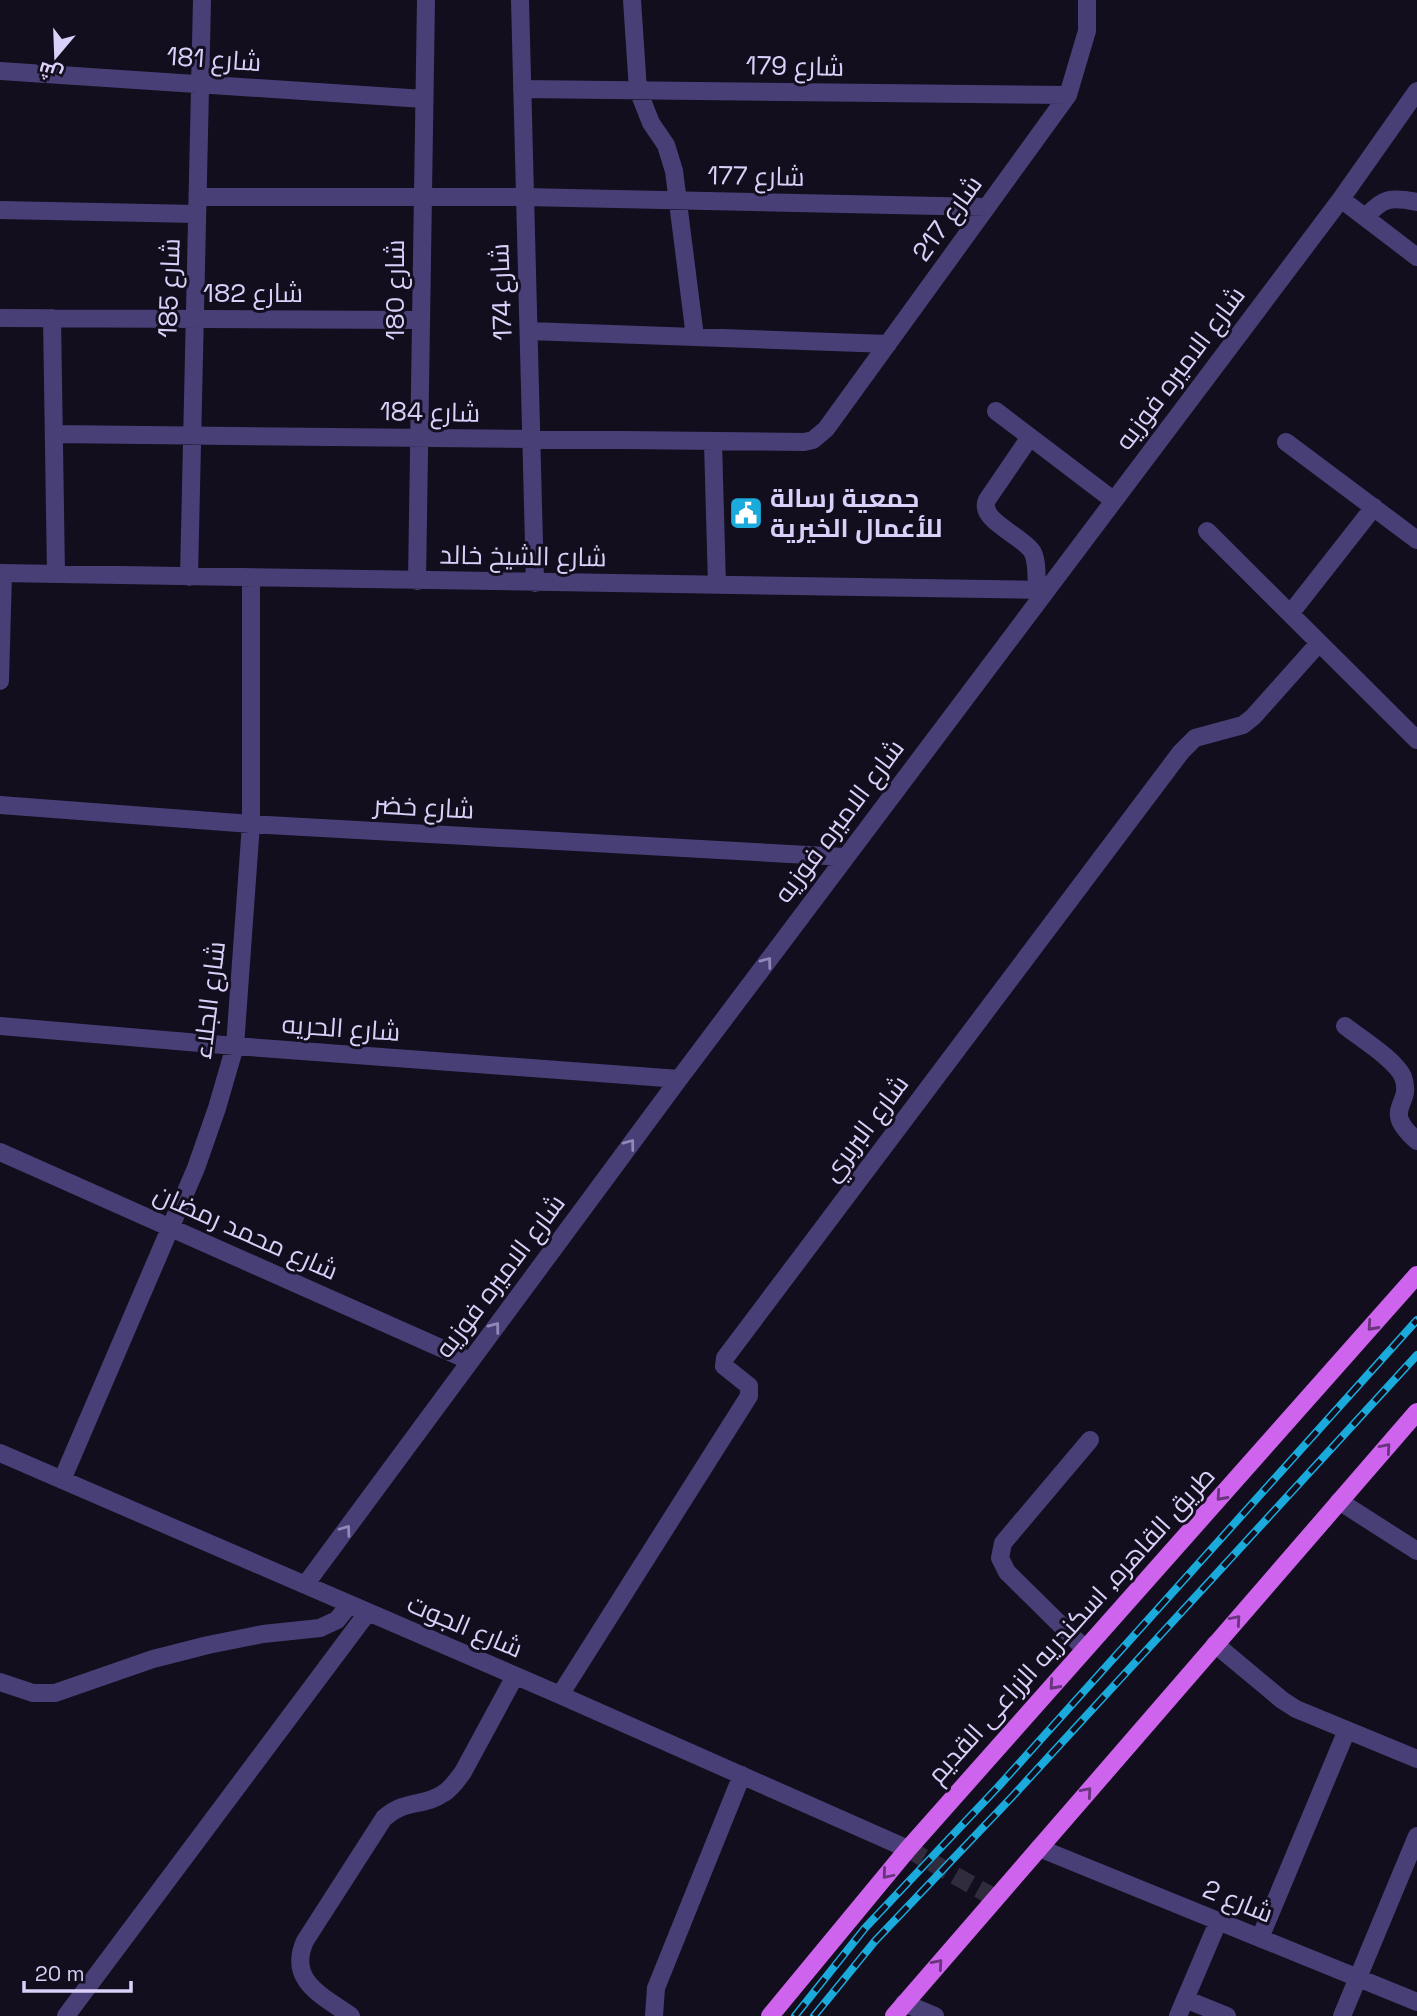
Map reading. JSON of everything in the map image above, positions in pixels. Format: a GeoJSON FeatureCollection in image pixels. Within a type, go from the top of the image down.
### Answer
{"type":"FeatureCollection","features":[{"type":"Feature","properties":{"kind":"main road","name":"طريق القاهره, اسكندريه الزراعى القديم"},"geometry":{"type":"LineString","coordinates":[[770,2016],[908,1849],[1417,1275]]}},
{"type":"Feature","properties":{"kind":"main road"},"geometry":{"type":"LineString","coordinates":[[899,2009],[1417,1412]]}},
{"type":"Feature","properties":{"kind":"street","name":"شارع 185"},"geometry":{"type":"LineString","coordinates":[[189,577],[202,0]]}},
{"type":"Feature","properties":{"kind":"street","name":"شارع 180"},"geometry":{"type":"LineString","coordinates":[[417,581],[426,0]]}},
{"type":"Feature","properties":{"kind":"street","name":"شارع 174"},"geometry":{"type":"LineString","coordinates":[[520,0],[535,583]]}},
{"type":"Feature","properties":{"kind":"street"},"geometry":{"type":"LineString","coordinates":[[632,0],[638,90],[651,123],[666,145],[674,170],[695,337]]}},
{"type":"Feature","properties":{"kind":"street","name":"شارع 217"},"geometry":{"type":"LineString","coordinates":[[804,442],[813,440],[827,429],[1068,95],[1087,31],[1087,0]]}},
{"type":"Feature","properties":{"kind":"street","name":"شارع 181"},"geometry":{"type":"LineString","coordinates":[[0,71],[424,99]]}},
{"type":"Feature","properties":{"kind":"street","name":"شارع 179"},"geometry":{"type":"LineString","coordinates":[[522,89],[1068,95]]}},
{"type":"Feature","properties":{"kind":"street","name":"شارع الاميره فوزيه"},"geometry":{"type":"LineString","coordinates":[[305,1585],[1041,590],[1113,500],[1341,199],[1417,91]]}},
{"type":"Feature","properties":{"kind":"street","name":"شارع 177"},"geometry":{"type":"LineString","coordinates":[[0,210],[525,197],[987,207]]}},
{"type":"Feature","properties":{"kind":"street"},"geometry":{"type":"LineString","coordinates":[[1341,199],[1417,257]]}},
{"type":"Feature","properties":{"kind":"street"},"geometry":{"type":"LineString","coordinates":[[1366,217],[1383,201],[1417,202]]}},
{"type":"Feature","properties":{"kind":"street","name":"شارع 182"},"geometry":{"type":"LineString","coordinates":[[0,318],[421,320]]}},
{"type":"Feature","properties":{"kind":"street"},"geometry":{"type":"LineString","coordinates":[[52,318],[56,574]]}},
{"type":"Feature","properties":{"kind":"street"},"geometry":{"type":"LineString","coordinates":[[528,331],[888,344]]}},
{"type":"Feature","properties":{"kind":"street"},"geometry":{"type":"LineString","coordinates":[[996,411],[1113,500]]}},
{"type":"Feature","properties":{"kind":"street","name":"شارع 184"},"geometry":{"type":"LineString","coordinates":[[54,433],[804,442]]}},
{"type":"Feature","properties":{"kind":"street"},"geometry":{"type":"LineString","coordinates":[[1030,437],[987,500],[985,507],[987,515],[1025,543],[1034,553],[1041,590]]}},
{"type":"Feature","properties":{"kind":"street"},"geometry":{"type":"LineString","coordinates":[[713,442],[717,585]]}},
{"type":"Feature","properties":{"kind":"street"},"geometry":{"type":"LineString","coordinates":[[1286,442],[1417,540]]}},
{"type":"Feature","properties":{"kind":"street"},"geometry":{"type":"LineString","coordinates":[[1290,614],[1374,507]]}},
{"type":"Feature","properties":{"kind":"street"},"geometry":{"type":"LineString","coordinates":[[1207,531],[1417,740]]}},
{"type":"Feature","properties":{"kind":"street"},"geometry":{"type":"LineString","coordinates":[[0,681],[2,573]]}},
{"type":"Feature","properties":{"kind":"street","name":"شارع الشيخ خالد"},"geometry":{"type":"LineString","coordinates":[[2,573],[1041,590]]}},
{"type":"Feature","properties":{"kind":"street","name":"شارع الجلاء"},"geometry":{"type":"LineString","coordinates":[[62,1480],[172,1227],[200,1156],[235,1046],[251,824],[251,578]]}},
{"type":"Feature","properties":{"kind":"street","name":"شارع البربري"},"geometry":{"type":"LineString","coordinates":[[560,1695],[749,1396],[749,1386],[724,1366],[725,1357],[1181,752],[1195,738],[1243,725],[1253,718],[1319,643]]}},
{"type":"Feature","properties":{"kind":"street","name":"شارع خضر"},"geometry":{"type":"LineString","coordinates":[[0,805],[251,824],[845,857]]}},
{"type":"Feature","properties":{"kind":"street","name":"شارع الحريه"},"geometry":{"type":"LineString","coordinates":[[0,1026],[679,1079]]}},
{"type":"Feature","properties":{"kind":"street"},"geometry":{"type":"LineString","coordinates":[[1345,1026],[1399,1070],[1405,1088],[1398,1112],[1399,1119],[1402,1126],[1417,1141]]}},
{"type":"Feature","properties":{"kind":"street","name":"شارع محمد رمضان"},"geometry":{"type":"LineString","coordinates":[[0,1152],[470,1361]]}},
{"type":"Feature","properties":{"kind":"street"},"geometry":{"type":"LineString","coordinates":[[1085,1649],[1007,1572],[1000,1558],[1003,1544],[1090,1440]]}},
{"type":"Feature","properties":{"kind":"street","name":"شارع الجوت"},"geometry":{"type":"LineString","coordinates":[[0,1453],[908,1849]]}},
{"type":"Feature","properties":{"kind":"street"},"geometry":{"type":"LineString","coordinates":[[1339,1501],[1417,1551]]}},
{"type":"Feature","properties":{"kind":"street"},"geometry":{"type":"LineString","coordinates":[[0,1682],[33,1693],[55,1693],[153,1659],[208,1645],[263,1634],[320,1628],[337,1620],[350,1604]]}},
{"type":"Feature","properties":{"kind":"street"},"geometry":{"type":"LineString","coordinates":[[66,2016],[368,1612]]}},
{"type":"Feature","properties":{"kind":"street"},"geometry":{"type":"LineString","coordinates":[[1215,1644],[1296,1709],[1417,1759]]}},
{"type":"Feature","properties":{"kind":"street"},"geometry":{"type":"LineString","coordinates":[[351,2016],[305,1980],[299,1960],[305,1941],[384,1818],[401,1806],[431,1800],[444,1794],[454,1785],[515,1676]]}},
{"type":"Feature","properties":{"kind":"street"},"geometry":{"type":"LineString","coordinates":[[1260,1938],[1348,1730]]}},
{"type":"Feature","properties":{"kind":"street"},"geometry":{"type":"LineString","coordinates":[[654,2016],[656,1988],[741,1775]]}},
{"type":"Feature","properties":{"kind":"street"},"geometry":{"type":"LineString","coordinates":[[1342,2016],[1417,1836]]}},
{"type":"Feature","properties":{"kind":"street","name":"شارع 2"},"geometry":{"type":"LineString","coordinates":[[1039,1848],[1417,2002]]}},
{"type":"Feature","properties":{"kind":"street"},"geometry":{"type":"LineString","coordinates":[[1178,2016],[1218,1922]]}},
{"type":"Feature","properties":{"kind":"street"},"geometry":{"type":"LineString","coordinates":[[1185,1999],[1227,2016]]}},
{"type":"Feature","properties":{"kind":"street"},"geometry":{"type":"LineString","coordinates":[[899,2009],[935,2016]]}},
{"type":"Feature","properties":{"kind":"tunnel"},"geometry":{"type":"LineString","coordinates":[[908,1849],[995,1898]]}},
{"type":"Feature","properties":{"kind":"railway"},"geometry":{"type":"LineString","coordinates":[[795,2016],[865,1928],[998,1787],[1417,1320]]}},
{"type":"Feature","properties":{"kind":"railway"},"geometry":{"type":"LineString","coordinates":[[814,2016],[875,1941],[1011,1798],[1417,1355]]}},
{"type":"Feature","properties":{"kind":"place","name":"جمعية رسالة للأعمال الخيرية"},"geometry":{"type":"Point","coordinates":[746,513]}}]}
